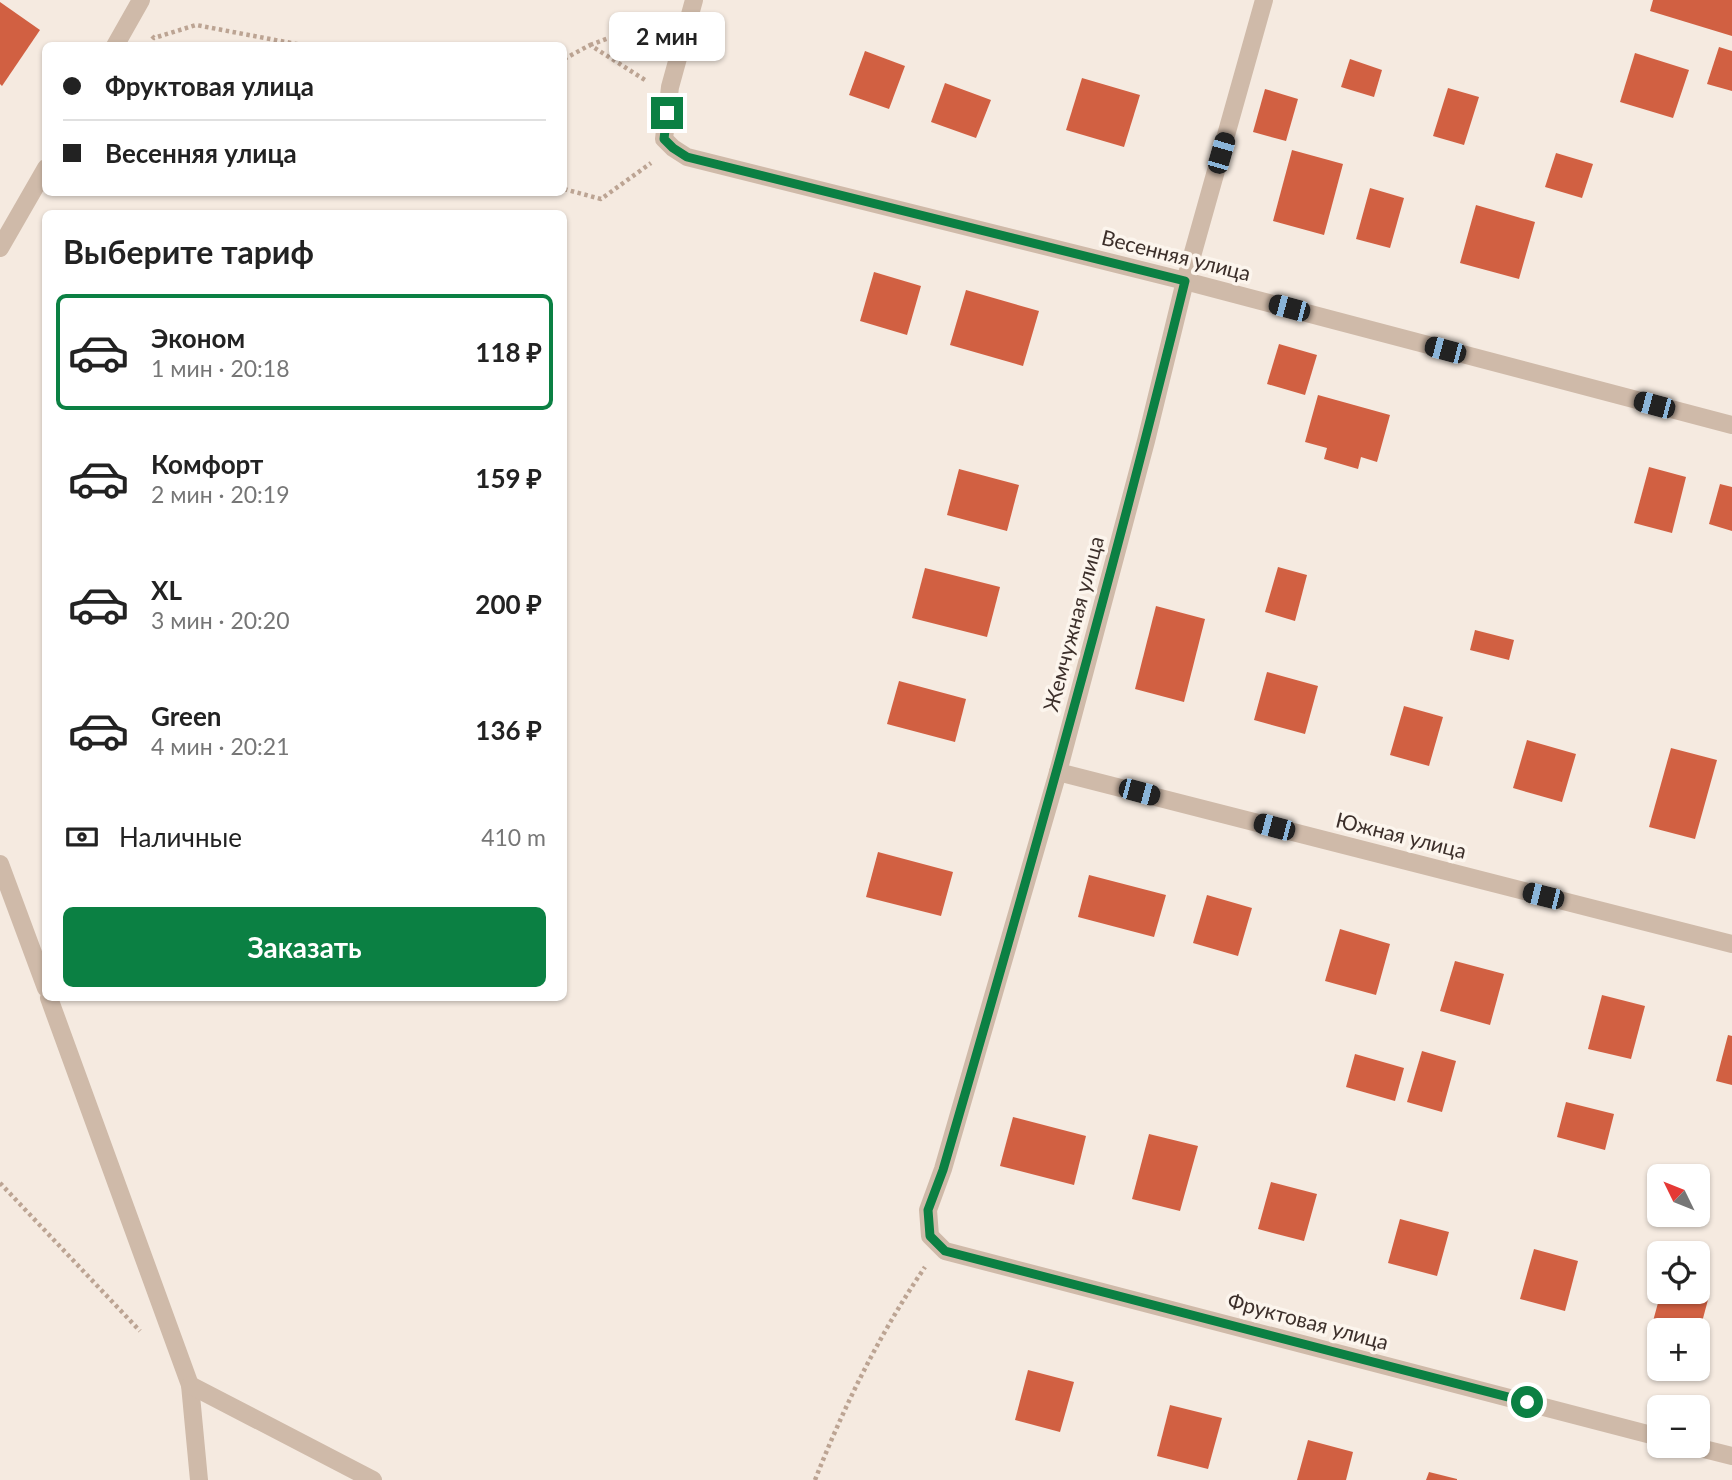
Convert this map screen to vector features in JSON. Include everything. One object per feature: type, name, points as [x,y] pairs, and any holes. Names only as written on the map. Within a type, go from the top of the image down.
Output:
[{"type":"street","name":"Жемчужная улица","points":[[945,1251],[930,1236],[928,1210],[943,1170],[1058,772],[1146,441],[1185,281],[1264,0]]},
{"type":"street","points":[[117,42],[133,3]]},
{"type":"street","points":[[673,148],[664,139],[670,87],[693,4]]},
{"type":"street","name":"Весенняя улица","points":[[673,148],[687,157],[1185,281],[1732,425]]},
{"type":"street","points":[[0,248],[42,175]]},
{"type":"street","name":"Южная улица","points":[[1058,772],[1732,944]]},
{"type":"street","points":[[0,864],[42,977]]},
{"type":"street","points":[[50,1001],[190,1385],[199,1480]]},
{"type":"street","name":"Фруктовая улица","points":[[945,1251],[1647,1434]]},
{"type":"street","points":[[190,1385],[373,1480]]},
{"type":"street","points":[[1710,1450],[1732,1456]]},
{"type":"path","points":[[133,3],[154,38],[196,25],[286,42]]},
{"type":"path","points":[[567,58],[590,45],[693,4]]},
{"type":"path","points":[[590,45],[640,79],[670,87]]},
{"type":"path","points":[[567,190],[601,199],[673,148]]},
{"type":"path","points":[[0,1183],[143,1334]]},
{"type":"path","points":[[815,1480],[837,1422],[902,1301],[928,1261],[945,1251]]},
{"type":"building","points":[[1653,0],[1732,0],[1732,36],[1650,11]]},
{"type":"building","points":[[0,2],[40,30],[2,86],[0,84]]},
{"type":"building","points":[[1719,47],[1732,51],[1732,91],[1707,84]]},
{"type":"building","points":[[865,51],[905,66],[889,109],[849,95]]},
{"type":"building","points":[[1635,53],[1689,70],[1673,118],[1620,102]]},
{"type":"building","points":[[1350,59],[1382,70],[1374,97],[1341,87]]},
{"type":"building","points":[[1082,78],[1140,95],[1124,147],[1066,130]]},
{"type":"building","points":[[945,83],[991,100],[976,138],[931,122]]},
{"type":"building","points":[[1448,88],[1479,97],[1464,145],[1433,136]]},
{"type":"building","points":[[1265,89],[1298,99],[1286,141],[1253,132]]},
{"type":"building","points":[[1292,150],[1343,164],[1324,235],[1273,221]]},
{"type":"building","points":[[1556,153],[1593,164],[1582,198],[1545,187]]},
{"type":"building","points":[[1370,188],[1404,198],[1390,248],[1356,239]]},
{"type":"building","points":[[1476,205],[1535,222],[1519,279],[1460,263]]},
{"type":"building","points":[[874,272],[921,286],[907,335],[860,321]]},
{"type":"building","points":[[966,290],[1039,311],[1023,366],[950,345]]},
{"type":"building","points":[[1279,344],[1317,355],[1305,395],[1267,384]]},
{"type":"building","points":[[1318,395],[1390,415],[1377,462],[1361,457],[1358,469],[1324,459],[1327,448],[1305,442]]},
{"type":"building","points":[[1649,467],[1686,477],[1672,533],[1634,523]]},
{"type":"building","points":[[959,469],[1019,485],[1007,531],[947,515]]},
{"type":"building","points":[[1720,484],[1732,487],[1732,531],[1709,524]]},
{"type":"building","points":[[1278,567],[1307,575],[1295,621],[1265,612]]},
{"type":"building","points":[[925,568],[1000,587],[987,637],[912,618]]},
{"type":"building","points":[[1156,606],[1205,619],[1184,702],[1135,689]]},
{"type":"building","points":[[1475,630],[1514,640],[1509,660],[1470,650]]},
{"type":"building","points":[[1267,672],[1318,686],[1305,734],[1254,720]]},
{"type":"building","points":[[899,681],[966,699],[955,742],[887,724]]},
{"type":"building","points":[[1404,706],[1443,717],[1429,766],[1390,755]]},
{"type":"building","points":[[1527,740],[1576,754],[1562,802],[1513,788]]},
{"type":"building","points":[[1671,748],[1717,760],[1695,839],[1649,827]]},
{"type":"building","points":[[878,852],[953,872],[941,916],[866,897]]},
{"type":"building","points":[[1089,875],[1166,895],[1154,937],[1078,917]]},
{"type":"building","points":[[1207,895],[1252,908],[1238,956],[1193,943]]},
{"type":"building","points":[[1340,929],[1390,944],[1376,995],[1325,981]]},
{"type":"building","points":[[1455,961],[1504,974],[1490,1025],[1440,1011]]},
{"type":"building","points":[[1602,995],[1645,1006],[1631,1059],[1588,1049]]},
{"type":"building","points":[[1728,1035],[1732,1036],[1732,1085],[1716,1081]]},
{"type":"building","points":[[1422,1051],[1456,1061],[1442,1112],[1407,1102]]},
{"type":"building","points":[[1355,1054],[1404,1068],[1395,1101],[1346,1087]]},
{"type":"building","points":[[1566,1102],[1614,1114],[1605,1150],[1557,1137]]},
{"type":"building","points":[[1013,1117],[1086,1136],[1074,1185],[1000,1166]]},
{"type":"building","points":[[1149,1134],[1198,1146],[1180,1211],[1132,1199]]},
{"type":"building","points":[[1271,1182],[1317,1194],[1304,1241],[1258,1229]]},
{"type":"building","points":[[1400,1219],[1449,1232],[1437,1276],[1388,1263]]},
{"type":"building","points":[[1534,1249],[1578,1261],[1565,1311],[1520,1299]]},
{"type":"building","points":[[1658,1304],[1707,1304],[1703,1318],[1654,1318]]},
{"type":"building","points":[[1028,1370],[1074,1382],[1060,1432],[1015,1420]]},
{"type":"building","points":[[1170,1405],[1222,1418],[1208,1469],[1157,1456]]},
{"type":"building","points":[[1308,1440],[1353,1452],[1346,1480],[1297,1480]]},
{"type":"building","points":[[1429,1472],[1457,1479],[1457,1480],[1426,1480]]},
{"type":"route","points":[[667,113],[664,139],[687,157],[1185,281],[1146,441],[1058,772],[943,1170],[928,1210],[930,1236],[945,1251],[1527,1402]]}]
